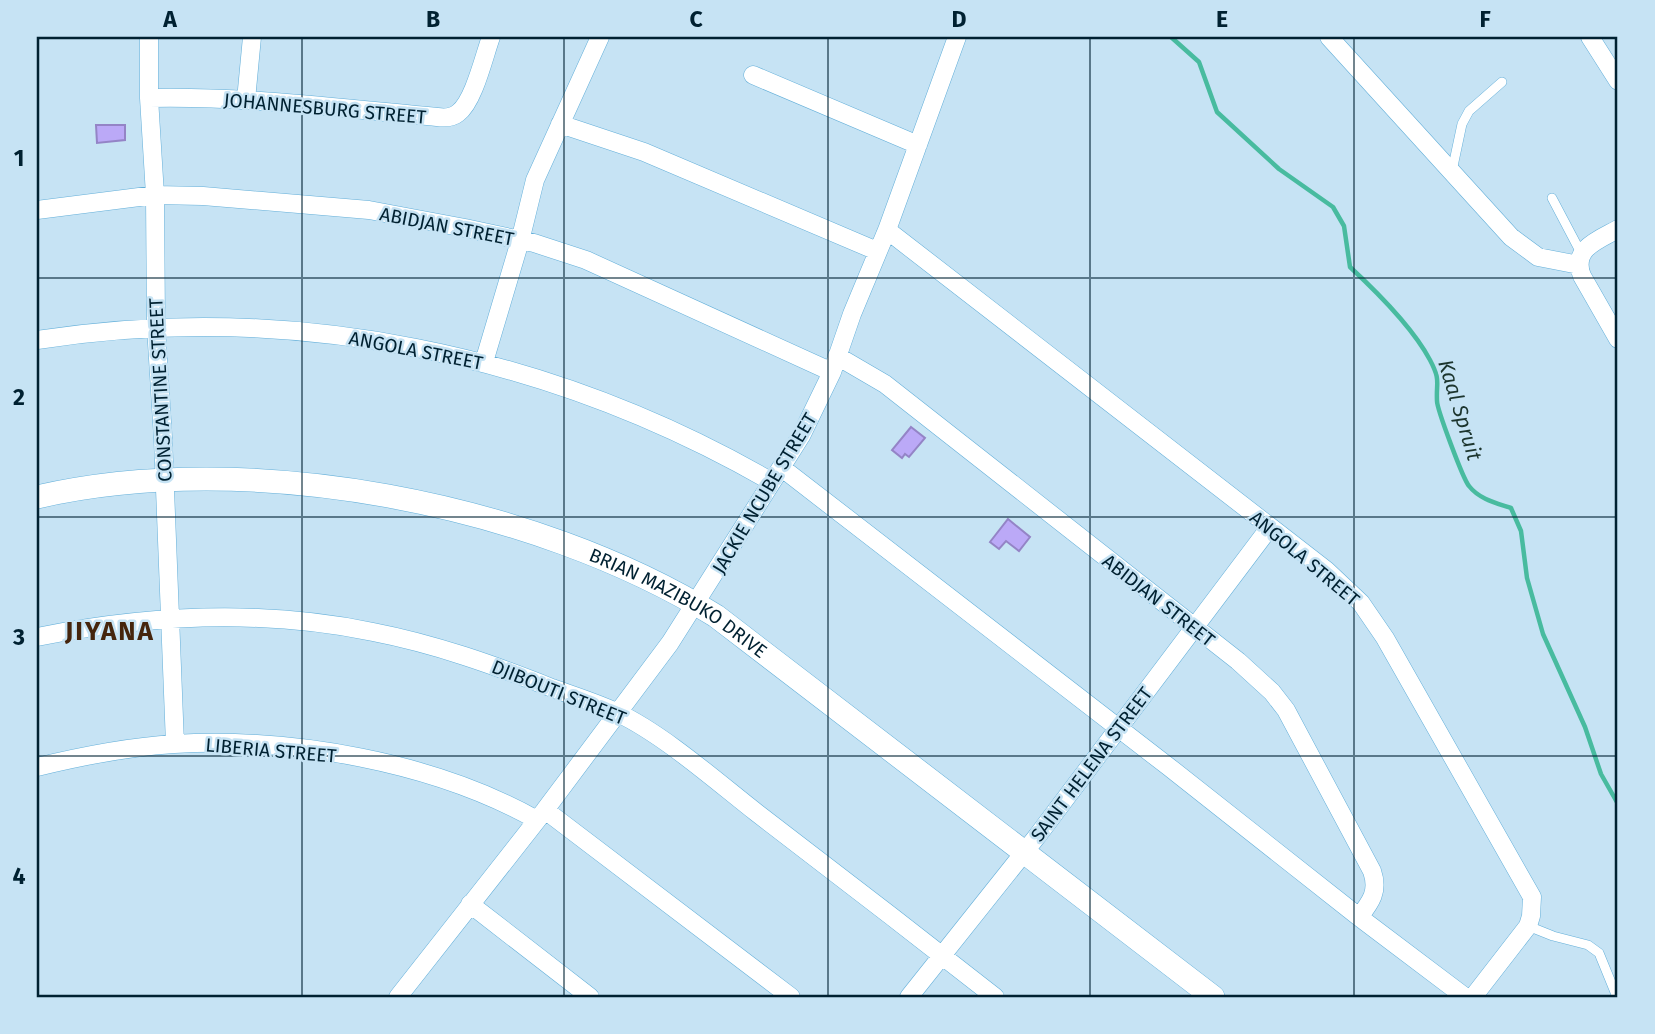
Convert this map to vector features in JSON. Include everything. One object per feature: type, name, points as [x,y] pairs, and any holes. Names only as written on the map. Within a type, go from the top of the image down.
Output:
[{"type":"street","name":"CONSTANTINE STREET","points":[[149,37],[149,98],[155,195],[156,327],[175,744]]},
{"type":"street","points":[[246,100],[252,37]]},
{"type":"street","name":"JOHANNESBURG STREET","points":[[149,98],[246,100],[452,117],[459,113],[469,99],[491,37]]},
{"type":"street","points":[[484,362],[535,180],[600,37]]},
{"type":"street","name":"JACKIE NCUBE STREET","points":[[398,997],[618,713],[696,603],[777,475],[813,413],[834,364],[887,230],[957,37]]},
{"type":"street","points":[[1329,37],[1524,249],[1538,257],[1580,259]]},
{"type":"street","points":[[1590,37],[1618,81]]},
{"type":"street","points":[[753,75],[918,145]]},
{"type":"street","points":[[560,124],[644,152],[877,251]]},
{"type":"street","name":"ABIDJAN STREET","points":[[37,211],[155,195],[203,196],[369,210],[465,228],[560,250],[885,384],[1265,685],[1286,710],[1298,730],[1375,879],[1374,896],[1359,917]]},
{"type":"street","points":[[1618,229],[1590,245],[1580,259],[1582,276],[1618,339]]},
{"type":"street","name":"ANGOLA STREET","points":[[887,230],[1346,588],[1372,618],[1528,889],[1532,906],[1528,926]]},
{"type":"street","name":"ANGOLA STREET","points":[[37,340],[156,327],[330,333],[403,345],[484,362],[615,405],[777,475],[1118,729],[1465,997]]},
{"type":"street","name":"BRIAN MAZIBUKO DRIVE","points":[[37,497],[99,486],[165,481],[283,482],[370,493],[499,522],[622,566],[696,603],[748,639],[1213,997]]},
{"type":"street","name":"SAINT HELENA STREET","points":[[909,997],[1025,851],[1270,527]]},
{"type":"street","name":"DJIBOUTI STREET","points":[[37,637],[92,627],[171,618],[242,618],[285,620],[373,632],[469,657],[618,713],[679,753],[995,997]]},
{"type":"street","name":"LIBERIA STREET","points":[[37,767],[119,750],[175,744],[241,744],[353,757],[465,787],[541,815],[791,997]]},
{"type":"street","points":[[470,904],[590,997]]},
{"type":"street","points":[[1473,997],[1528,926]]},
{"type":"lane","points":[[1452,173],[1462,124],[1469,111],[1502,82]]},
{"type":"lane","points":[[1552,198],[1580,259]]},
{"type":"lane","points":[[1528,926],[1588,945],[1599,953],[1617,997]]},
{"type":"building","points":[[96,125],[125,125],[125,140],[97,143]]},
{"type":"building","points":[[911,427],[925,438],[909,457],[905,454],[902,458],[892,450]]},
{"type":"building","points":[[1008,519],[1030,537],[1019,551],[1006,541],[999,549],[990,542]]},
{"type":"waterway","name":"Kaal Spruit","points":[[1171,37],[1199,62],[1217,112],[1279,169],[1333,207],[1344,226],[1350,267],[1404,323],[1430,360],[1437,377],[1438,407],[1466,481],[1483,497],[1511,508],[1521,531],[1527,578],[1543,634],[1585,727],[1601,774],[1618,804]]},
{"type":"district","name":"JIYANA","points":[[110,631]]}]
